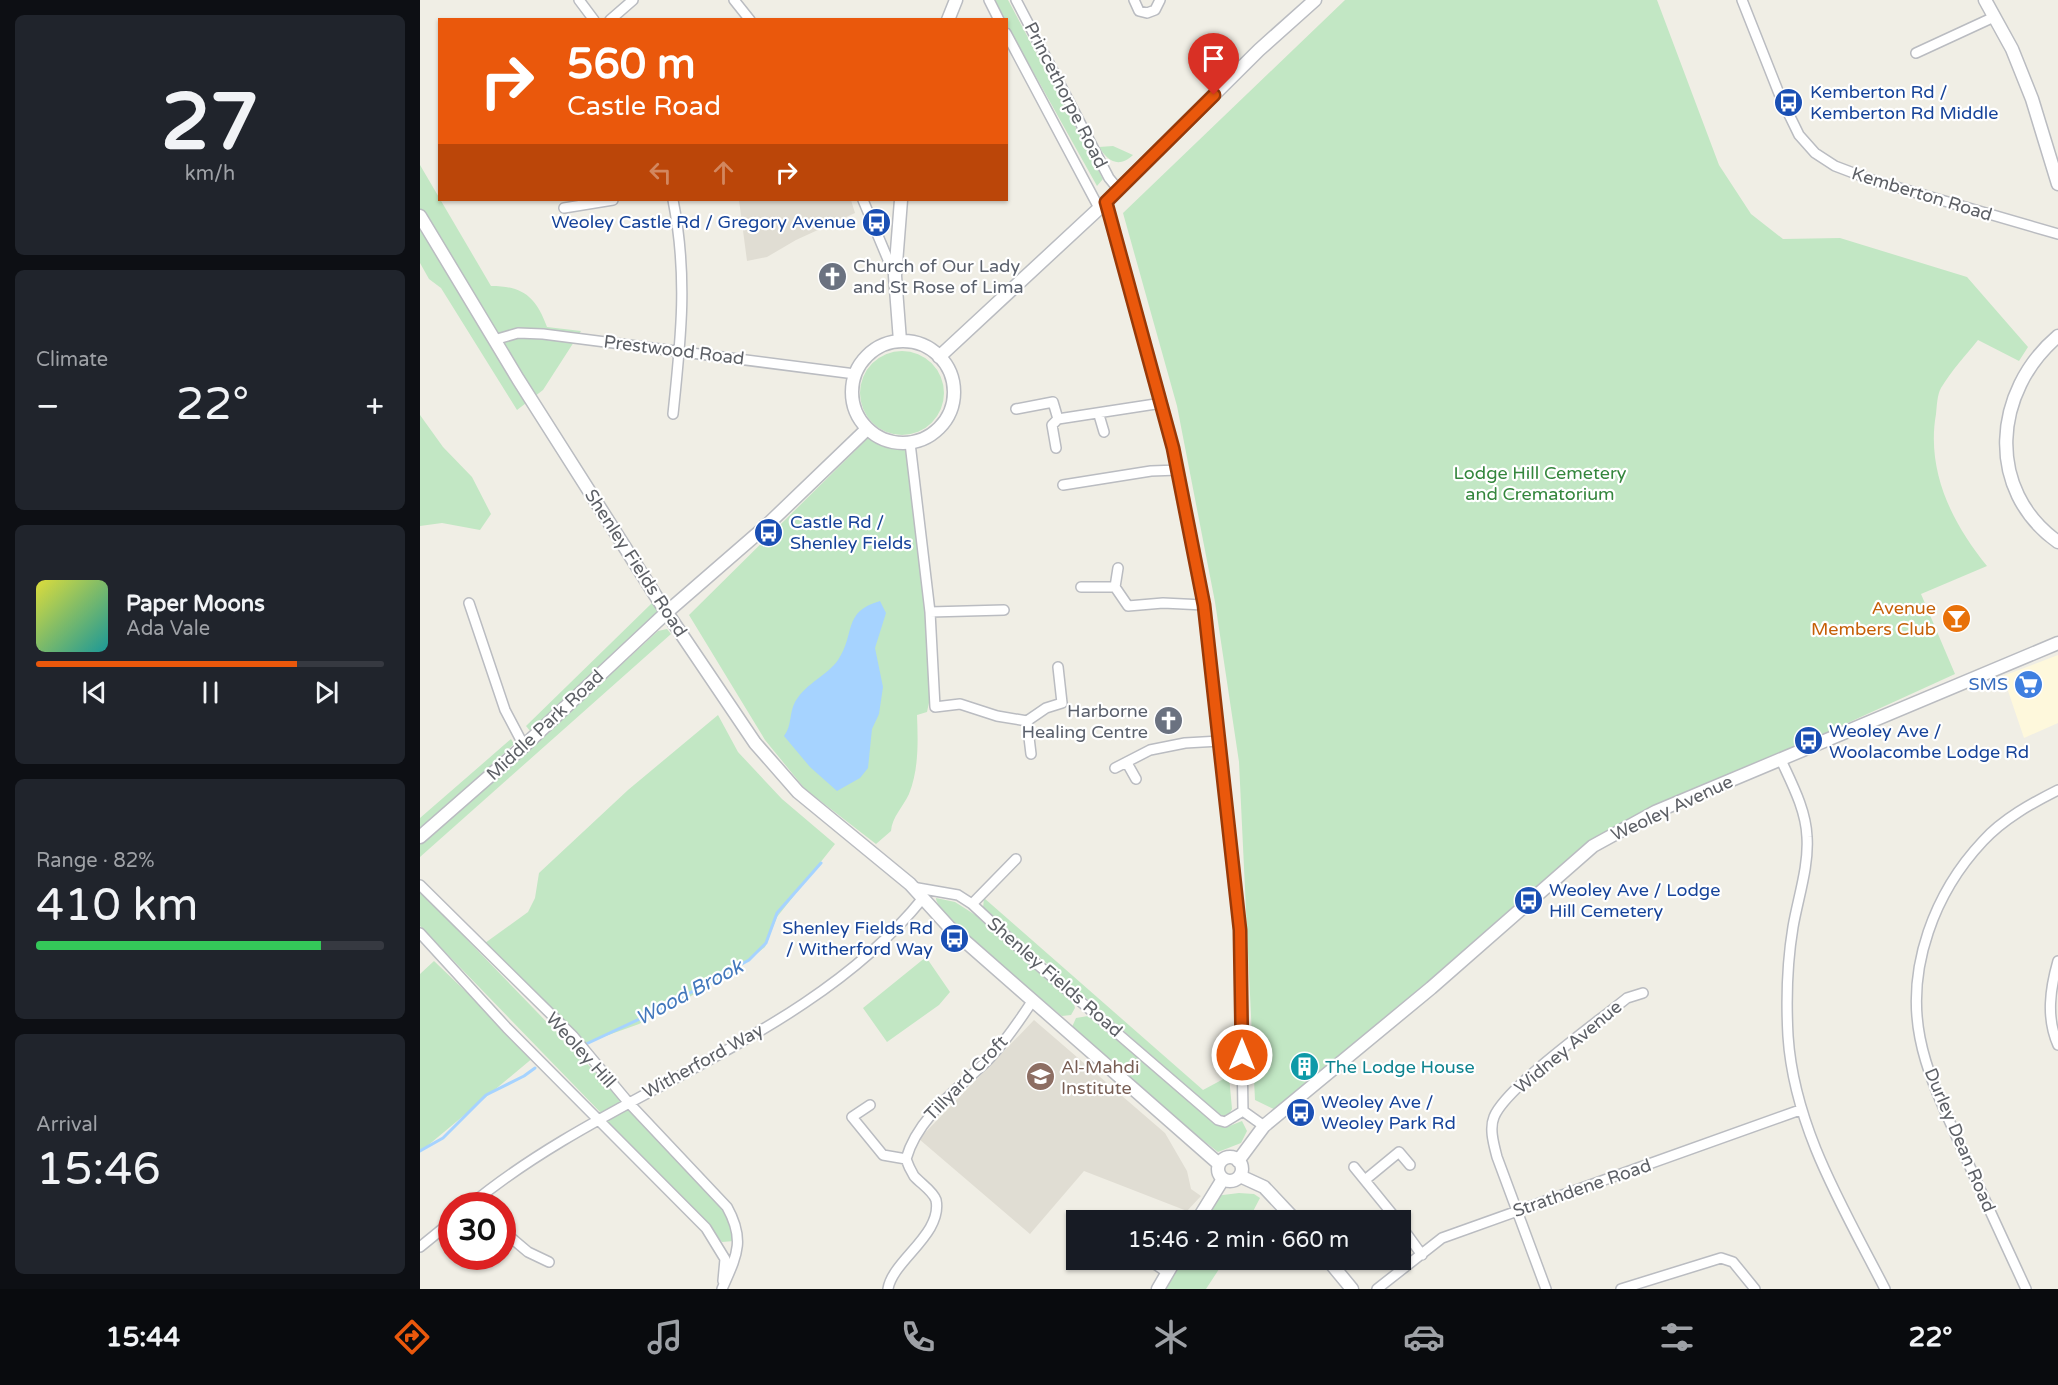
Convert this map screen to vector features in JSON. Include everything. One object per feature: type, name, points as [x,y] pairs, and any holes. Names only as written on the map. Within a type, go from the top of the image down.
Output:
[{"type":"street","points":[[579,0],[592,18]]},
{"type":"street","points":[[612,18],[633,0]]},
{"type":"street","points":[[735,0],[748,18]]},
{"type":"street","points":[[949,18],[956,0]]},
{"type":"street","name":"Princethorpe Road","points":[[989,0],[998,18]]},
{"type":"street","name":"Princethorpe Road","points":[[1016,0],[1109,178],[1118,189]]},
{"type":"street","points":[[1134,0],[1139,11],[1147,13],[1155,10],[1160,0]]},
{"type":"street","points":[[939,357],[1103,205],[1259,50],[1315,0]]},
{"type":"street","name":"Kemberton Road","points":[[1742,0],[1780,96],[1799,135],[1815,153],[1835,166],[1872,180],[2058,234]]},
{"type":"street","points":[[1984,0],[2012,49],[2032,99],[2058,184]]},
{"type":"street","points":[[1916,53],[1994,17]]},
{"type":"street","name":"Princethorpe Road","points":[[1008,37],[1103,205],[1162,403],[1178,470],[1204,605],[1240,930],[1243,1111]]},
{"type":"street","points":[[564,208],[607,201]]},
{"type":"street","points":[[673,201],[680,237],[684,300],[673,414]]},
{"type":"street","points":[[863,201],[895,276]]},
{"type":"street","points":[[900,341],[895,276],[901,201]]},
{"type":"street","name":"Shenley Fields Road","points":[[421,219],[494,340],[667,612],[755,743],[798,792],[912,887],[950,928],[1220,1164]]},
{"type":"street","name":"Prestwood Road","points":[[494,340],[518,333],[543,334],[855,374]]},
{"type":"street","points":[[2058,336],[2033,361],[2018,391],[2007,424],[2006,442],[2010,474],[2026,512],[2044,532],[2058,542]]},
{"type":"street","points":[[900,341],[920,344],[939,357],[953,384],[949,414],[929,436],[910,443],[885,441],[867,429],[854,407],[852,385],[855,374],[868,355],[877,348],[900,341]]},
{"type":"street","points":[[1016,410],[1053,402],[1058,419]]},
{"type":"street","points":[[1056,448],[1052,424],[1058,419],[1100,415],[1162,403]]},
{"type":"street","points":[[1100,415],[1104,432]]},
{"type":"street","name":"Middle Park Road","points":[[420,837],[524,746],[667,612],[765,527],[867,429]]},
{"type":"street","points":[[910,443],[930,612],[935,707],[960,704],[997,716],[1027,721],[1046,708],[1062,703],[1058,667]]},
{"type":"street","points":[[1063,485],[1151,471],[1178,470]]},
{"type":"street","points":[[1118,568],[1115,587],[1128,606],[1163,603],[1204,605]]},
{"type":"street","points":[[1082,587],[1115,587]]},
{"type":"street","points":[[469,603],[506,711],[524,746]]},
{"type":"street","points":[[930,612],[1004,610]]},
{"type":"street","name":"Weoley Avenue","points":[[1238,1161],[1264,1126],[1431,988],[1593,846],[1655,812],[2058,642]]},
{"type":"street","points":[[1027,721],[1031,754]]},
{"type":"street","points":[[1115,768],[1156,748],[1185,743],[1220,741]]},
{"type":"street","points":[[1781,760],[1803,814],[1808,837],[1788,958],[1786,994],[1788,1039],[1800,1110],[1826,1174],[1885,1289]]},
{"type":"street","points":[[1127,763],[1136,779]]},
{"type":"street","name":"Durley Dean Road","points":[[2026,1289],[1931,1079],[1920,1036],[1917,1001],[1921,957],[1927,935],[1946,891],[1960,869],[1992,833],[2015,815],[2058,790]]},
{"type":"street","points":[[972,903],[1016,859]]},
{"type":"street","name":"Weoley Hill","points":[[420,885],[573,1036],[628,1102],[727,1207],[735,1221],[739,1239],[736,1258],[722,1289],[725,1259],[718,1244],[420,933]]},
{"type":"street","name":"Shenley Fields Road","points":[[912,887],[957,895],[972,903],[1029,957],[1218,1120],[1225,1122],[1243,1111]]},
{"type":"street","name":"Witherford Way","points":[[491,1192],[538,1157],[628,1102],[786,1015],[826,988],[862,958],[923,898]]},
{"type":"street","points":[[2058,962],[2052,981],[2050,1011],[2058,1045]]},
{"type":"street","name":"Widney Avenue","points":[[1546,1289],[1492,1138],[1493,1118],[1514,1090],[1627,998],[1643,993]]},
{"type":"street","name":"Tillyard Croft","points":[[906,1159],[911,1142],[921,1125],[990,1058],[1033,1000]]},
{"type":"street","points":[[870,1105],[852,1117],[883,1155],[906,1159],[912,1173],[933,1194],[936,1202],[934,1218],[918,1245],[889,1281],[888,1289]]},
{"type":"street","name":"Strathdene Road","points":[[1377,1289],[1442,1238],[1800,1110]]},
{"type":"street","points":[[1243,1111],[1264,1126]]},
{"type":"street","points":[[1365,1179],[1399,1152],[1410,1165]]},
{"type":"street","points":[[1228,1158],[1238,1161],[1242,1170],[1239,1176],[1230,1181],[1223,1179],[1218,1170],[1220,1164],[1228,1158]]},
{"type":"street","points":[[1354,1167],[1389,1210]]},
{"type":"street","points":[[1239,1176],[1264,1187],[1286,1210]]},
{"type":"street","points":[[1204,1210],[1223,1179]]},
{"type":"street","points":[[420,1247],[438,1232]]},
{"type":"street","points":[[1411,1240],[1422,1255]]},
{"type":"street","points":[[516,1242],[528,1252],[549,1262]]},
{"type":"street","points":[[1621,1289],[1721,1258],[1733,1262],[1755,1289]]},
{"type":"street","points":[[1163,1270],[1167,1273]]},
{"type":"street","points":[[1158,1289],[1169,1270]]},
{"type":"street","points":[[1336,1270],[1352,1289]]},
{"type":"shaded area","points":[[739,201],[851,201],[855,213],[796,240],[767,257],[747,261]]},
{"type":"shaded area","points":[[2058,655],[2058,723],[2024,738],[2003,676]]},
{"type":"shaded area","name":"Al-Mahdi Institute","points":[[1034,1020],[1165,1133],[1187,1171],[1191,1189],[1201,1196],[1188,1210],[1184,1210],[1084,1171],[1030,1234],[919,1139]]},
{"type":"green space","points":[[993,0],[1008,0],[1103,179],[1097,186],[1008,27],[1008,18],[1002,18]]},
{"type":"green space","name":"Lodge Hill Cemetery and Crematorium","points":[[1345,0],[1657,0],[1719,165],[1751,214],[1783,239],[1840,238],[1967,277],[2028,347],[2019,361],[1978,340],[1949,375],[1938,397],[1934,435],[1939,476],[1953,514],[1987,566],[1921,594],[1955,674],[1784,752],[1588,846],[1278,1111],[1255,1100],[1239,762],[1215,602],[1177,406],[1123,213]]},
{"type":"green space","points":[[1113,146],[1133,155],[1123,161],[1114,162],[1099,147]]},
{"type":"green space","points":[[420,165],[438,196],[438,201],[441,201],[491,286],[512,288],[527,295],[538,308],[547,327],[581,331],[543,390],[517,410],[441,288],[429,279],[420,263]]},
{"type":"green space","points":[[902,351],[918,354],[932,363],[941,377],[944,393],[941,409],[932,423],[918,432],[902,435],[886,432],[872,423],[863,409],[860,393],[863,377],[872,363],[886,354]]},
{"type":"green space","points":[[420,415],[443,447],[472,477],[491,514],[480,530],[442,523],[420,526]]},
{"type":"green space","points":[[874,432],[903,446],[906,451],[933,684],[927,712],[917,715],[916,765],[909,794],[891,831],[876,844],[805,789],[765,740],[689,615]]},
{"type":"green space","points":[[652,603],[659,613],[531,732],[526,726]]},
{"type":"green space","points":[[667,629],[671,634],[420,857],[420,844],[534,745],[658,631]]},
{"type":"green space","points":[[718,715],[738,752],[782,799],[835,844],[777,917],[765,947],[730,975],[639,1024],[586,1043],[485,943],[528,912],[535,898],[539,873],[628,790]]},
{"type":"green space","points":[[511,739],[514,744],[420,831],[420,818]]},
{"type":"green space","points":[[420,891],[624,1102],[603,1115],[420,926]]},
{"type":"green space","points":[[936,898],[955,902],[980,918],[1074,1004],[1075,1008],[1071,1015],[1062,1016],[992,958],[953,922]]},
{"type":"green space","points":[[984,898],[1203,1090],[1229,1076],[1232,1109],[1228,1116],[1221,1116],[983,908]]},
{"type":"green space","points":[[926,957],[950,992],[939,1005],[887,1042],[863,1008]]},
{"type":"green space","points":[[434,961],[534,1057],[420,1152],[420,974]]},
{"type":"green space","points":[[1088,1016],[1218,1125],[1227,1127],[1242,1121],[1247,1131],[1241,1143],[1218,1152],[1153,1101],[1072,1027],[1076,1018]]},
{"type":"green space","points":[[629,1106],[725,1206],[732,1222],[734,1241],[722,1242],[605,1122]]},
{"type":"green space","points":[[1239,1193],[1254,1194],[1260,1198],[1254,1210],[1208,1210],[1215,1196]]},
{"type":"green space","points":[[1173,1270],[1218,1270],[1206,1289],[1162,1289]]},
{"type":"water","points":[[880,601],[886,613],[875,648],[883,687],[879,714],[872,729],[868,768],[860,778],[837,791],[810,767],[784,736],[795,702],[805,689],[838,660],[855,617],[860,611]]},
{"type":"waterway","name":"Wood Brook","points":[[584,1045],[661,1009],[749,960],[766,943],[777,913],[821,863]]},
{"type":"waterway","name":"Wood Brook","points":[[420,1151],[443,1138],[486,1095],[535,1068]]},
{"type":"place","name":"Kemberton Rd / Kemberton Rd Middle","points":[[1789,102]]},
{"type":"place","name":"Weoley Castle Rd / Gregory Avenue","points":[[877,222]]},
{"type":"place","name":"Church of Our Lady and St Rose of Lima","points":[[832,276]]},
{"type":"place","name":"Castle Rd / Shenley Fields","points":[[769,532]]},
{"type":"place","name":"Avenue Members Club","points":[[1957,618]]},
{"type":"place","name":"SMS","points":[[2029,684]]},
{"type":"place","name":"Harborne Healing Centre","points":[[1169,721]]},
{"type":"place","name":"Weoley Ave / Woolacombe Lodge Rd","points":[[1808,741]]},
{"type":"place","name":"Weoley Ave / Lodge Hill Cemetery","points":[[1528,900]]},
{"type":"place","name":"Shenley Fields Rd / Witherford Way","points":[[954,938]]},
{"type":"place","name":"The Lodge House","points":[[1304,1067]]},
{"type":"place","name":"Al-Mahdi Institute","points":[[1040,1077]]},
{"type":"place","name":"Weoley Ave / Weoley Park Rd","points":[[1300,1112]]},
{"type":"route","points":[[1214,95],[1106,202],[1173,448],[1204,605],[1240,930],[1242,1055]]}]
